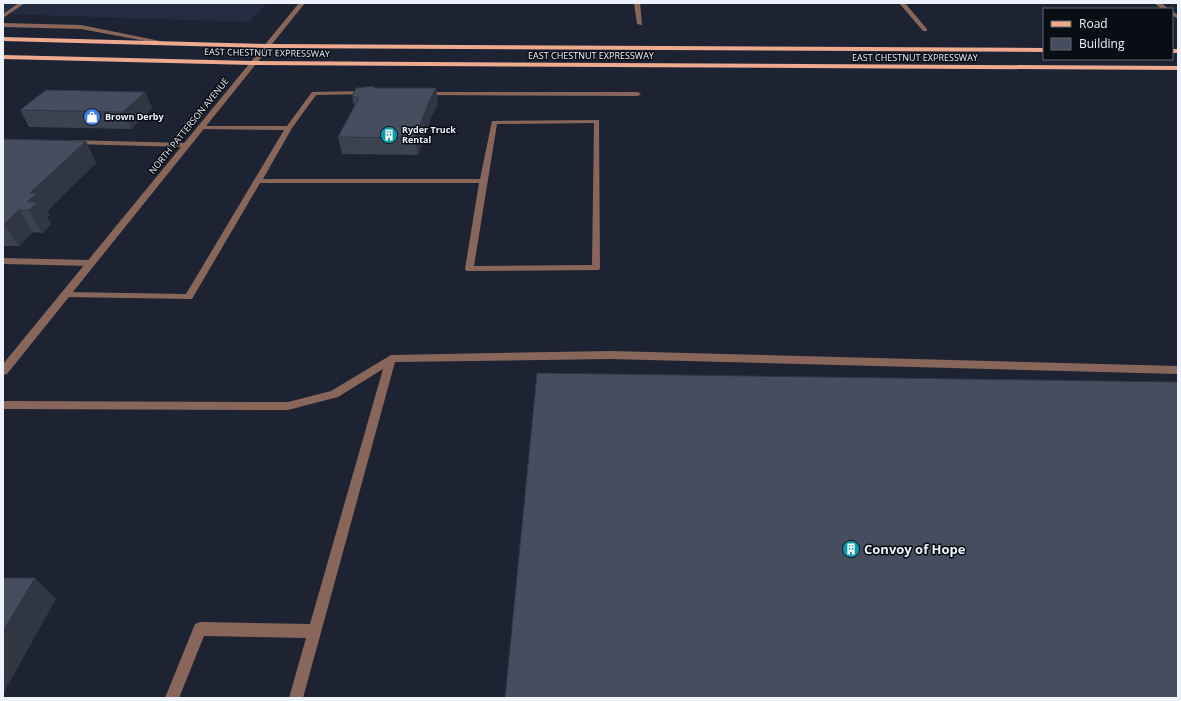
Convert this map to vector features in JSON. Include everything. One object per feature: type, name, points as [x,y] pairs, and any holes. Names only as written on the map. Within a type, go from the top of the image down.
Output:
[{"type":"main road","name":"EAST CHESTNUT EXPRESSWAY","points":[[3,39],[268,46],[1043,50]]},
{"type":"main road","name":"EAST CHESTNUT EXPRESSWAY","points":[[3,57],[253,63],[1178,68]]},
{"type":"street","points":[[3,16],[22,3]]},
{"type":"street","name":"NORTH PATTERSON AVENUE","points":[[3,371],[67,295],[91,263],[302,3]]},
{"type":"street","points":[[637,3],[640,24]]},
{"type":"street","points":[[902,3],[925,30]]},
{"type":"street","points":[[3,25],[81,27],[167,43]]},
{"type":"street","points":[[67,295],[189,297],[289,128],[314,93],[378,93]]},
{"type":"street","points":[[417,94],[638,94]]},
{"type":"street","points":[[597,121],[596,268],[469,269],[483,181],[494,122],[597,121]]},
{"type":"street","points":[[201,127],[289,128]]},
{"type":"street","points":[[67,142],[186,145]]},
{"type":"street","points":[[258,180],[483,181]]},
{"type":"street","points":[[3,261],[91,263]]},
{"type":"street","points":[[3,405],[288,406],[334,394],[391,359],[610,355],[1178,370]]},
{"type":"street","points":[[296,698],[391,359]]},
{"type":"street","points":[[172,698],[200,629],[315,632]]},
{"type":"shaded area","points":[[3,3],[267,3],[249,22],[3,14]]},
{"type":"building","points":[[375,86],[373,88],[436,88],[430,99],[415,138],[338,137],[359,98],[352,96],[356,88]]},
{"type":"building","points":[[46,90],[145,92],[123,112],[20,110]]},
{"type":"building","points":[[3,139],[86,141],[30,193],[37,193],[27,202],[38,202],[29,210],[19,210],[4,224],[3,224]]},
{"type":"building","name":"Convoy of Hope","points":[[537,373],[1178,382],[1178,698],[505,698]]},
{"type":"building","points":[[3,578],[35,578],[3,631]]},
{"type":"place","name":"Brown Derby","points":[[92,117]]},
{"type":"place","name":"Ryder Truck Rental","points":[[389,135]]},
{"type":"place","name":"Convoy of Hope","points":[[851,549]]}]
